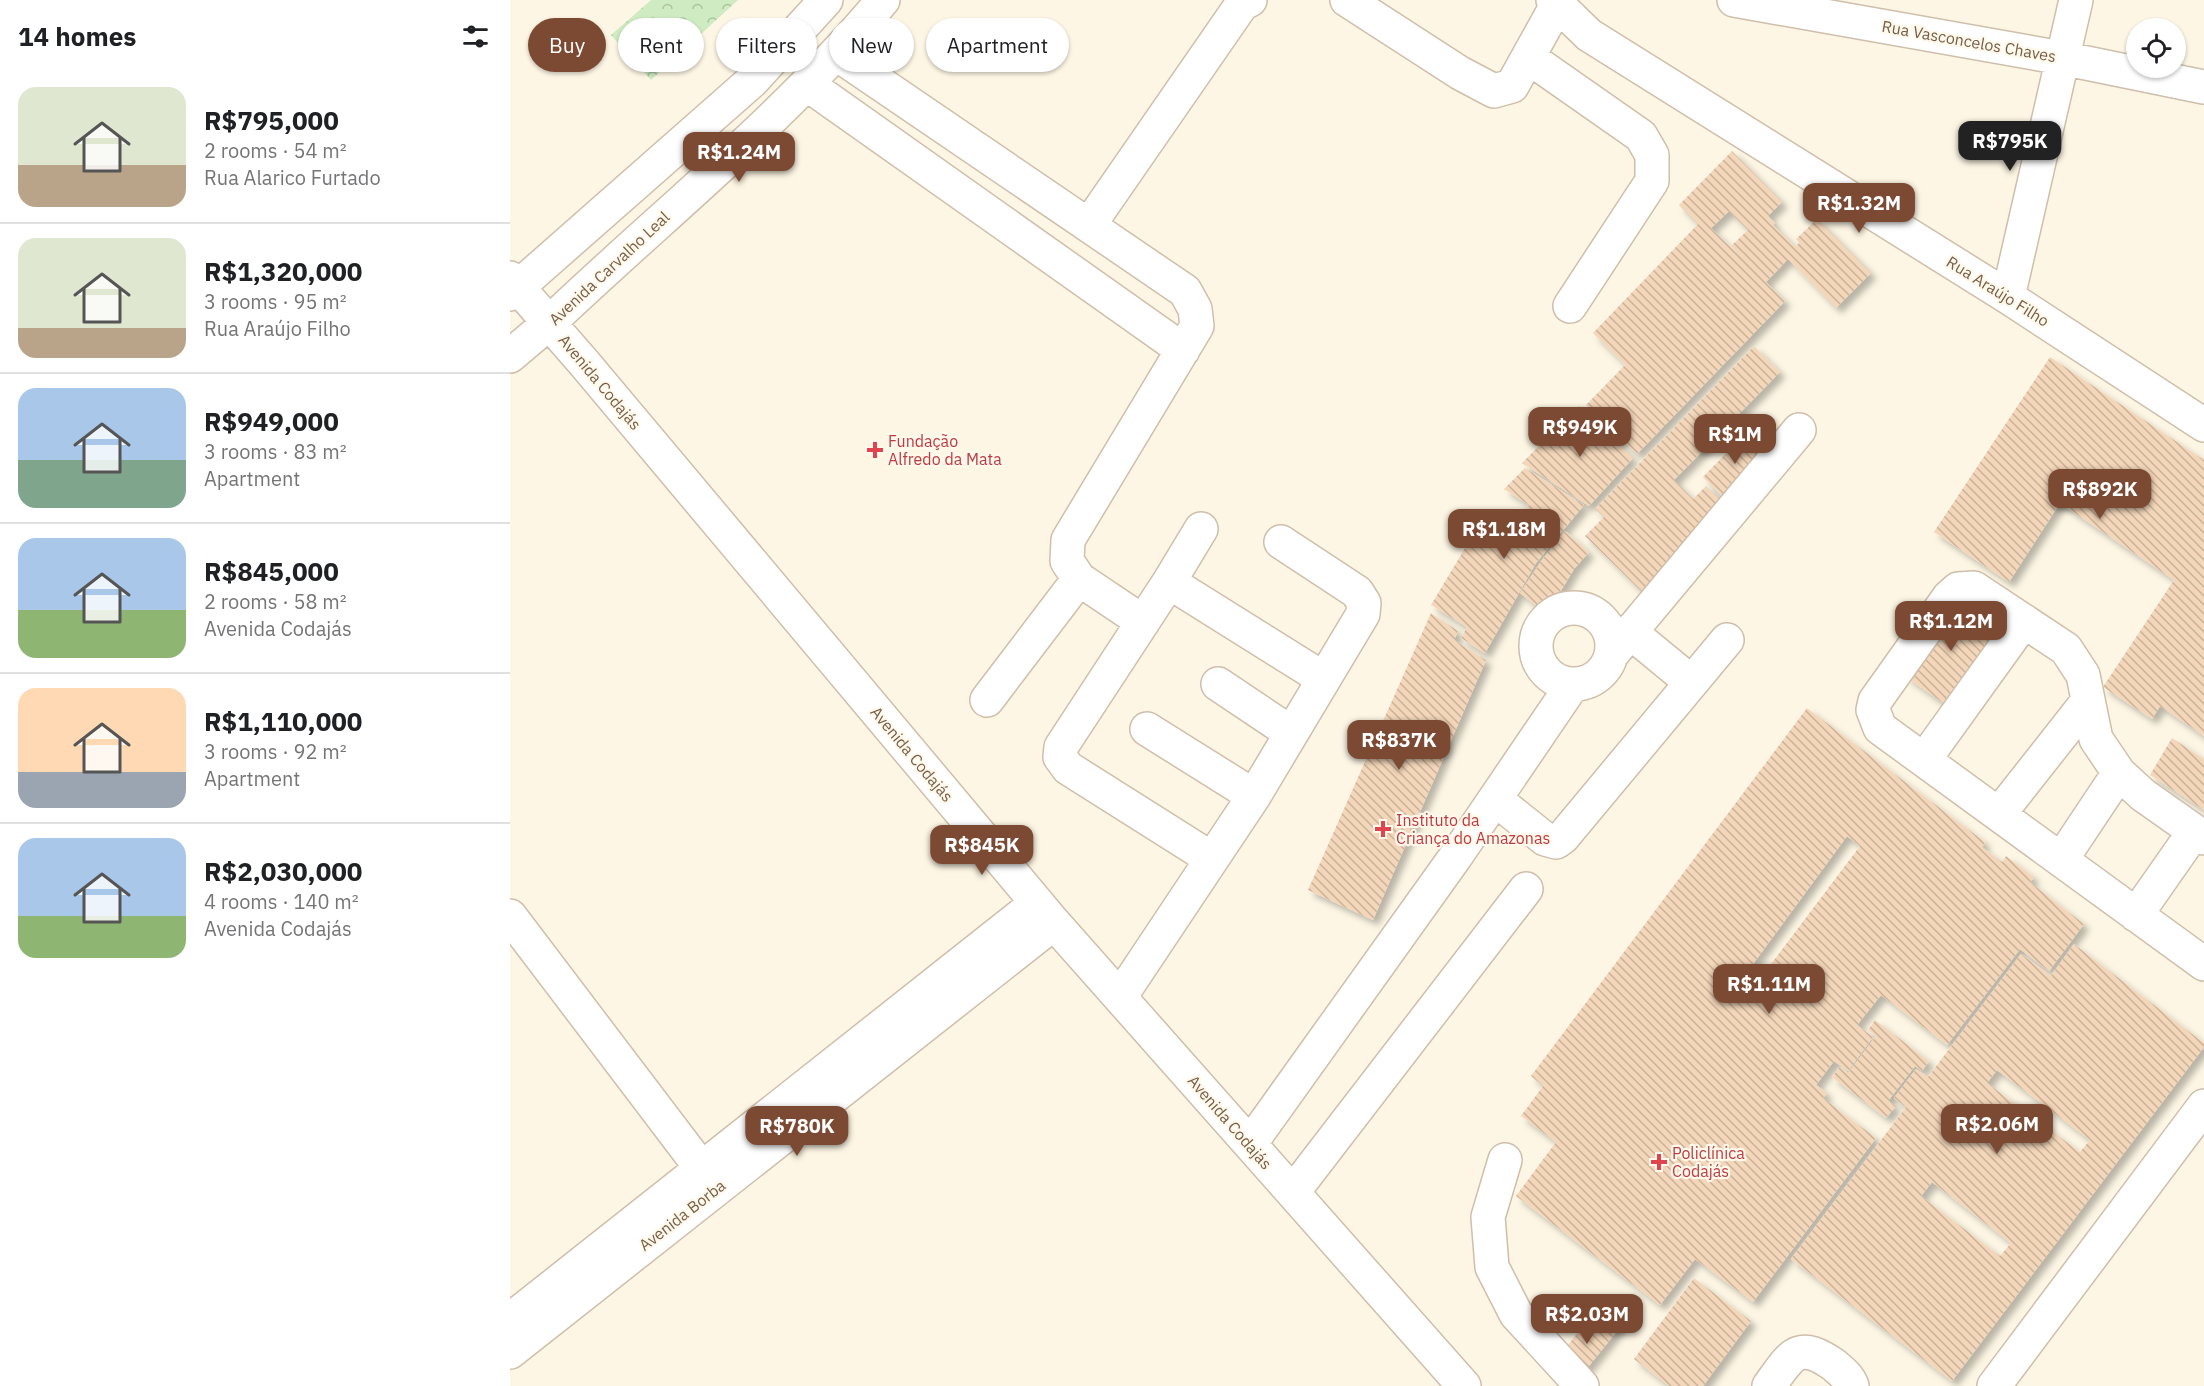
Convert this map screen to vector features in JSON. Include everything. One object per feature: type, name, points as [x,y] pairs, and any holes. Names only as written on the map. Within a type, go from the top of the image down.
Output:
[{"type":"street","points":[[513,286],[753,81],[826,0]]},
{"type":"street","name":"Avenida Carvalho Leal","points":[[868,18],[884,0]]},
{"type":"street","points":[[1089,225],[1242,4],[1250,0]]},
{"type":"street","points":[[1347,0],[1460,73],[1494,91],[1512,86],[1555,2]]},
{"type":"street","name":"Rua Vasconcelos Chaves","points":[[1734,0],[2062,58],[2204,87]]},
{"type":"street","points":[[2008,297],[2076,0]]},
{"type":"street","name":"Rua Araújo Filho","points":[[1555,2],[1590,35],[2008,297],[2204,425]]},
{"type":"street","points":[[1528,57],[1641,136],[1652,155],[1652,181],[1570,306]]},
{"type":"street","name":"Avenida Carvalho Leal","points":[[510,356],[780,112],[829,62]]},
{"type":"street","points":[[864,72],[1185,291],[1195,309],[1197,327],[1068,540],[1067,561],[1078,579],[1143,622]]},
{"type":"street","points":[[807,84],[1183,350]]},
{"type":"street","name":"Avenida Codajás","points":[[513,286],[549,323],[1046,913],[1464,1386]]},
{"type":"street","points":[[1691,682],[1620,642],[1612,641],[1607,628],[1599,618],[1588,611],[1562,610],[1542,627],[1537,639],[1537,652],[1541,664],[1550,675],[1561,682],[1573,684],[1586,682],[1598,676],[1607,666],[1620,642],[1799,430]]},
{"type":"street","points":[[1201,529],[1061,747],[1060,757],[1068,768],[1212,860]]},
{"type":"street","points":[[1120,997],[1254,795],[1363,614],[1364,603],[1357,592],[1281,542]]},
{"type":"street","points":[[987,700],[1078,579]]},
{"type":"street","points":[[1169,582],[1323,679]]},
{"type":"street","points":[[2136,915],[2199,835],[2143,795],[2119,773],[2096,739],[2083,675],[2066,649],[1974,588],[1958,589],[1949,597],[1875,700],[1873,710],[1880,728],[1999,814],[2136,915],[2204,964]]},
{"type":"street","points":[[1924,760],[2024,621]]},
{"type":"street","points":[[1495,799],[1545,839],[1556,842],[1563,837],[1727,640]]},
{"type":"street","points":[[1218,684],[1291,733]]},
{"type":"street","points":[[1250,1144],[1495,799],[1573,684]]},
{"type":"street","points":[[1999,814],[2088,701]]},
{"type":"street","points":[[1147,729],[1254,795]]},
{"type":"street","points":[[2061,860],[2119,773]]},
{"type":"street","points":[[1293,1192],[1526,890]]},
{"type":"street","name":"Avenida Borba","points":[[510,1320],[702,1169],[1046,913]]},
{"type":"street","name":"Avenida Borba","points":[[510,1352],[1046,913]]},
{"type":"street","points":[[510,916],[702,1169]]},
{"type":"street","points":[[1994,1386],[2204,1106]]},
{"type":"street","points":[[1505,1160],[1488,1217],[1492,1267],[1516,1314],[1582,1386]]},
{"type":"street","points":[[1768,1386],[1787,1361],[1797,1353],[1809,1352],[1821,1356],[1843,1372],[1852,1386]]},
{"type":"green space","points":[[651,0],[738,0],[704,31],[704,18],[630,18]]},
{"type":"green space","points":[[618,29],[618,43],[611,35]]},
{"type":"green space","points":[[644,72],[660,72],[651,80]]},
{"type":"building","points":[[1732,151],[1782,202],[1768,216],[1775,223],[1773,225],[1795,247],[1799,243],[1796,239],[1817,219],[1871,273],[1836,308],[1788,259],[1766,282],[1785,301],[1637,454],[1586,405],[1625,365],[1593,333],[1698,224],[1679,205]],"holes":[[[1729,211],[1748,230],[1731,246],[1747,263],[1711,228]]]},
{"type":"building","points":[[1754,346],[1780,372],[1674,480],[1693,499],[1706,486],[1726,506],[1642,592],[1585,536],[1604,517],[1595,509]]},
{"type":"building","points":[[2050,357],[2204,460],[2204,736],[2160,706],[2152,719],[2103,687],[2174,580],[2060,503],[2009,582],[1934,532]]},
{"type":"building","points":[[1579,406],[1633,458],[1589,506],[1522,463]]},
{"type":"building","points":[[1749,430],[1763,444],[1757,451],[1763,457],[1724,498],[1703,477]]},
{"type":"building","points":[[1525,468],[1584,505],[1536,563],[1485,653],[1461,638],[1467,627],[1431,605],[1480,523],[1508,541],[1529,505],[1504,489]]},
{"type":"building","points":[[1565,531],[1589,552],[1574,569],[1547,614],[1520,593]]},
{"type":"building","points":[[1960,601],[1997,629],[1943,703],[1905,676]]},
{"type":"building","points":[[1431,613],[1458,631],[1454,640],[1486,660],[1373,920],[1308,890]]},
{"type":"building","points":[[1807,708],[1985,842],[1982,847],[2002,862],[2006,856],[2034,877],[2030,882],[2084,924],[2049,971],[2020,949],[1947,1045],[1881,995],[1857,1025],[1873,1037],[1848,1071],[1834,1061],[1816,1085],[1827,1093],[1823,1098],[1876,1138],[1753,1302],[1695,1259],[1660,1305],[1516,1196],[1556,1142],[1521,1116],[1543,1086],[1531,1076]],"holes":[[[1847,836],[1860,846],[1765,972],[1753,964]]]},
{"type":"building","points":[[2172,738],[2204,759],[2204,810],[2150,775]]},
{"type":"building","points":[[2074,944],[2204,1043],[2204,1047],[1952,1381],[1791,1259],[1906,1107],[1894,1098],[1916,1069],[1928,1077],[2021,954],[2051,976]],"holes":[[[1997,1070],[2090,1140],[2080,1152],[1987,1083]],[[1932,1182],[2011,1243],[2000,1256],[1921,1196]]]},
{"type":"building","points":[[1875,1020],[1929,1061],[1922,1071],[1915,1066],[1888,1101],[1896,1106],[1886,1118],[1832,1077],[1840,1067],[1848,1073],[1876,1036],[1868,1030]]},
{"type":"building","points":[[1694,1278],[1751,1321],[1703,1386],[1669,1386],[1634,1359]]},
{"type":"building","points":[[1598,1307],[1621,1326],[1576,1382],[1553,1364]]},
{"type":"place","name":"Fundação Alfredo da Mata","points":[[875,450]]},
{"type":"place","name":"Instituto da Criança do Amazonas","points":[[1383,829]]},
{"type":"place","name":"Policlínica Codajás","points":[[1659,1162]]}]
